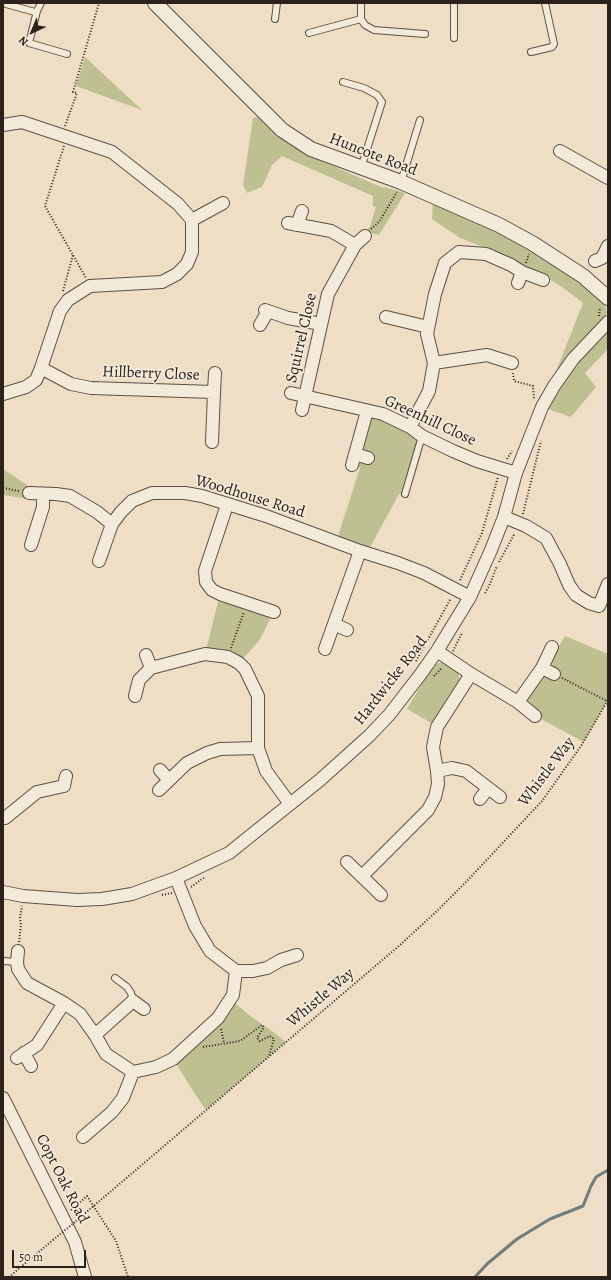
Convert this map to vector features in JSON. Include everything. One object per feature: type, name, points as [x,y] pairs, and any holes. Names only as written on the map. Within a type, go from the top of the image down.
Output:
[{"type":"street","name":"Huncote Road","points":[[156,3],[282,130],[311,149],[401,182],[499,224],[532,243],[583,276],[608,298]]},
{"type":"street","points":[[3,125],[22,122],[112,152],[178,204],[192,220],[192,252],[187,264],[177,274],[162,282],[90,286],[68,300],[60,311],[36,380],[26,387],[3,394]]},
{"type":"street","points":[[560,151],[608,178]]},
{"type":"street","points":[[192,220],[224,203]]},
{"type":"street","points":[[302,211],[292,224],[331,232],[355,245]]},
{"type":"street","name":"Squirrel Close","points":[[302,410],[328,294],[355,245],[365,236]]},
{"type":"street","points":[[595,261],[602,258],[608,246]]},
{"type":"street","points":[[410,427],[429,390],[434,363],[427,334],[435,294],[444,263],[459,252],[486,254],[511,265],[520,277],[542,280]]},
{"type":"street","points":[[260,325],[266,310],[288,318],[321,324]]},
{"type":"street","points":[[386,317],[428,327]]},
{"type":"street","name":"Hardwicke Road","points":[[3,892],[23,896],[77,900],[102,899],[132,894],[176,878],[229,854],[331,770],[369,736],[389,715],[420,675],[475,597],[504,517],[516,473],[538,418],[554,386],[572,359],[608,322]]},
{"type":"street","points":[[434,363],[487,355],[512,363]]},
{"type":"street","name":"Hillberry Close","points":[[41,368],[71,384],[91,388],[214,392],[212,442]]},
{"type":"street","points":[[214,392],[215,373]]},
{"type":"street","name":"Greenhill Close","points":[[292,393],[383,414],[410,427],[422,436],[477,461],[516,473]]},
{"type":"street","points":[[367,411],[353,459],[368,458]]},
{"type":"street","points":[[29,493],[70,496],[97,512],[112,524]]},
{"type":"street","name":"Woodhouse Road","points":[[99,561],[112,524],[132,501],[152,493],[185,493],[202,496],[266,516],[424,573],[475,597]]},
{"type":"street","points":[[31,545],[43,507],[43,494]]},
{"type":"street","points":[[228,505],[205,571],[206,582],[212,590],[220,594],[248,602],[274,612]]},
{"type":"street","points":[[504,517],[520,523],[546,538],[569,585],[576,595],[589,603],[604,608],[608,584]]},
{"type":"street","points":[[325,650],[360,551]]},
{"type":"street","points":[[334,624],[347,630]]},
{"type":"street","points":[[518,702],[542,668],[552,647]]},
{"type":"street","points":[[437,651],[471,674],[518,702],[535,716]]},
{"type":"street","points":[[135,696],[139,680],[151,668],[206,654],[228,656],[245,669],[258,696],[258,748],[266,771],[290,804]]},
{"type":"street","points":[[146,655],[151,668]]},
{"type":"street","points":[[542,668],[554,674]]},
{"type":"street","points":[[362,876],[428,810],[435,797],[438,784],[433,747],[437,727],[471,674]]},
{"type":"street","points":[[159,790],[187,763],[207,753],[220,749],[258,748]]},
{"type":"street","points":[[437,771],[452,768],[466,771],[500,797]]},
{"type":"street","points":[[160,770],[169,780]]},
{"type":"street","points":[[3,818],[5,818],[37,792],[64,786]]},
{"type":"street","points":[[480,799],[488,788]]},
{"type":"street","points":[[347,862],[381,894]]},
{"type":"street","points":[[176,878],[195,926],[210,951],[236,971],[253,971],[267,968],[279,955],[297,955]]},
{"type":"street","points":[[17,956],[18,969],[27,983],[64,1003],[80,1014],[96,1035],[106,1054],[133,1072],[156,1067],[173,1059],[218,1018],[234,995],[236,971]]},
{"type":"street","points":[[96,1035],[133,1001],[144,1009]]},
{"type":"street","points":[[31,1066],[21,1055],[36,1045],[64,1003]]},
{"type":"street","points":[[83,1137],[112,1112],[120,1102],[133,1072]]},
{"type":"street","name":"Copt Oak Road","points":[[3,1098],[75,1242],[85,1277]]},
{"type":"lane","points":[[40,3],[29,43],[67,54]]},
{"type":"lane","points":[[275,19],[277,3]]},
{"type":"lane","points":[[361,3],[361,19],[365,24],[374,30],[425,34]]},
{"type":"lane","points":[[454,3],[454,38]]},
{"type":"lane","points":[[531,52],[552,46],[554,44],[545,3]]},
{"type":"lane","points":[[6,4],[35,12],[38,11]]},
{"type":"lane","points":[[309,33],[361,19]]},
{"type":"lane","points":[[343,82],[364,88],[377,95],[382,102],[361,168]]},
{"type":"lane","points":[[401,182],[420,120]]},
{"type":"lane","points":[[405,494],[422,436]]},
{"type":"lane","points":[[3,961],[17,956]]},
{"type":"lane","points":[[115,978],[127,987],[131,993],[133,1001]]},
{"type":"path","points":[[90,286],[45,206],[77,93],[73,92],[99,3]]},
{"type":"path","points":[[365,236],[379,222],[400,188],[401,182]]},
{"type":"path","points":[[520,277],[532,243]]},
{"type":"path","points":[[512,363],[514,381],[533,386],[534,399]]},
{"type":"path","points":[[475,597],[489,586],[498,563],[520,523],[541,441]]},
{"type":"path","points":[[4,487],[29,493]]},
{"type":"path","points":[[228,656],[248,602]]},
{"type":"path","points":[[433,677],[450,660],[464,628]]},
{"type":"path","points":[[554,674],[608,701]]},
{"type":"path","name":"Whistle Way","points":[[9,1277],[400,946],[466,882],[542,801],[581,746],[608,701]]},
{"type":"path","points":[[158,896],[182,892],[206,877]]},
{"type":"path","points":[[17,956],[21,932],[20,918],[23,896]]},
{"type":"path","points":[[202,1047],[240,1040],[262,1025],[264,1027],[257,1038],[260,1041],[270,1036],[274,1039],[268,1057]]},
{"type":"path","points":[[63,1217],[87,1196],[116,1241],[128,1277]]},
{"type":"green space","points":[[85,57],[142,110],[76,86]]},
{"type":"green space","points":[[260,116],[279,136],[310,156],[383,188],[405,193],[379,235],[365,232],[370,226],[376,207],[373,206],[373,196],[282,156],[272,165],[262,187],[247,193],[243,185],[253,118]]},
{"type":"green space","points":[[433,200],[511,234],[603,298],[607,313],[590,337],[608,322],[608,349],[585,373],[596,387],[571,417],[542,407],[583,303],[562,287],[544,276],[524,269],[496,252],[460,238],[432,219]]},
{"type":"green space","points":[[367,411],[422,436],[405,494],[399,494],[367,553],[336,542],[360,468],[352,465]]},
{"type":"green space","points":[[3,469],[30,487],[27,499],[3,495]]},
{"type":"green space","points":[[220,594],[274,612],[259,641],[239,663],[205,654]]},
{"type":"green space","points":[[565,636],[608,654],[608,700],[584,742],[535,716],[518,702],[542,668],[556,670],[550,661]]},
{"type":"green space","points":[[443,662],[458,672],[460,681],[433,724],[407,709],[433,665]]},
{"type":"green space","points":[[231,1000],[286,1042],[206,1110],[173,1059]]},
{"type":"waterway","points":[[475,1277],[487,1264],[517,1239],[550,1219],[583,1206],[596,1177],[608,1170]]}]
